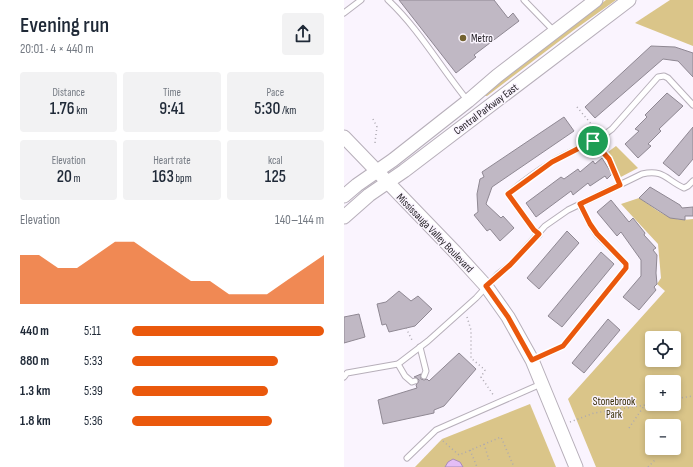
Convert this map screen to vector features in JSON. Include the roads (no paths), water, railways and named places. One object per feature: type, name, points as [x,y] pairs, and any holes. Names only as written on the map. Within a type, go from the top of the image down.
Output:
[{"type":"street","name":"Central Parkway East","points":[[344,196],[393,160],[468,101],[497,76],[596,0]]},
{"type":"street","name":"Central Parkway East","points":[[344,217],[369,195],[629,0]]},
{"type":"street","name":"Mississauga Valley Boulevard","points":[[344,137],[486,286],[508,317],[532,360],[576,467]]},
{"type":"lane","points":[[344,13],[361,0]]},
{"type":"lane","points":[[388,0],[412,28],[468,101]]},
{"type":"lane","points":[[524,0],[554,32]]},
{"type":"lane","points":[[539,234],[534,230],[508,194],[552,162],[602,137],[612,129],[658,77],[664,76],[668,78],[693,105]]},
{"type":"lane","points":[[344,377],[347,373],[398,364],[476,298],[486,286],[510,265],[545,226],[557,217],[580,204],[642,174],[652,172],[663,174],[684,188],[693,181]]},
{"type":"lane","points":[[532,360],[563,346],[626,268],[626,264],[597,234],[580,204]]},
{"type":"lane","points":[[418,348],[426,371],[424,376]]},
{"type":"lane","points":[[398,364],[405,376],[412,382],[415,381]]},
{"type":"lane","points":[[407,458],[436,430],[542,384]]},
{"type":"place","name":"Metro","points":[[463,38]]},
{"type":"park label","name":"Stonebrook Park","points":[[614,407]]}]
